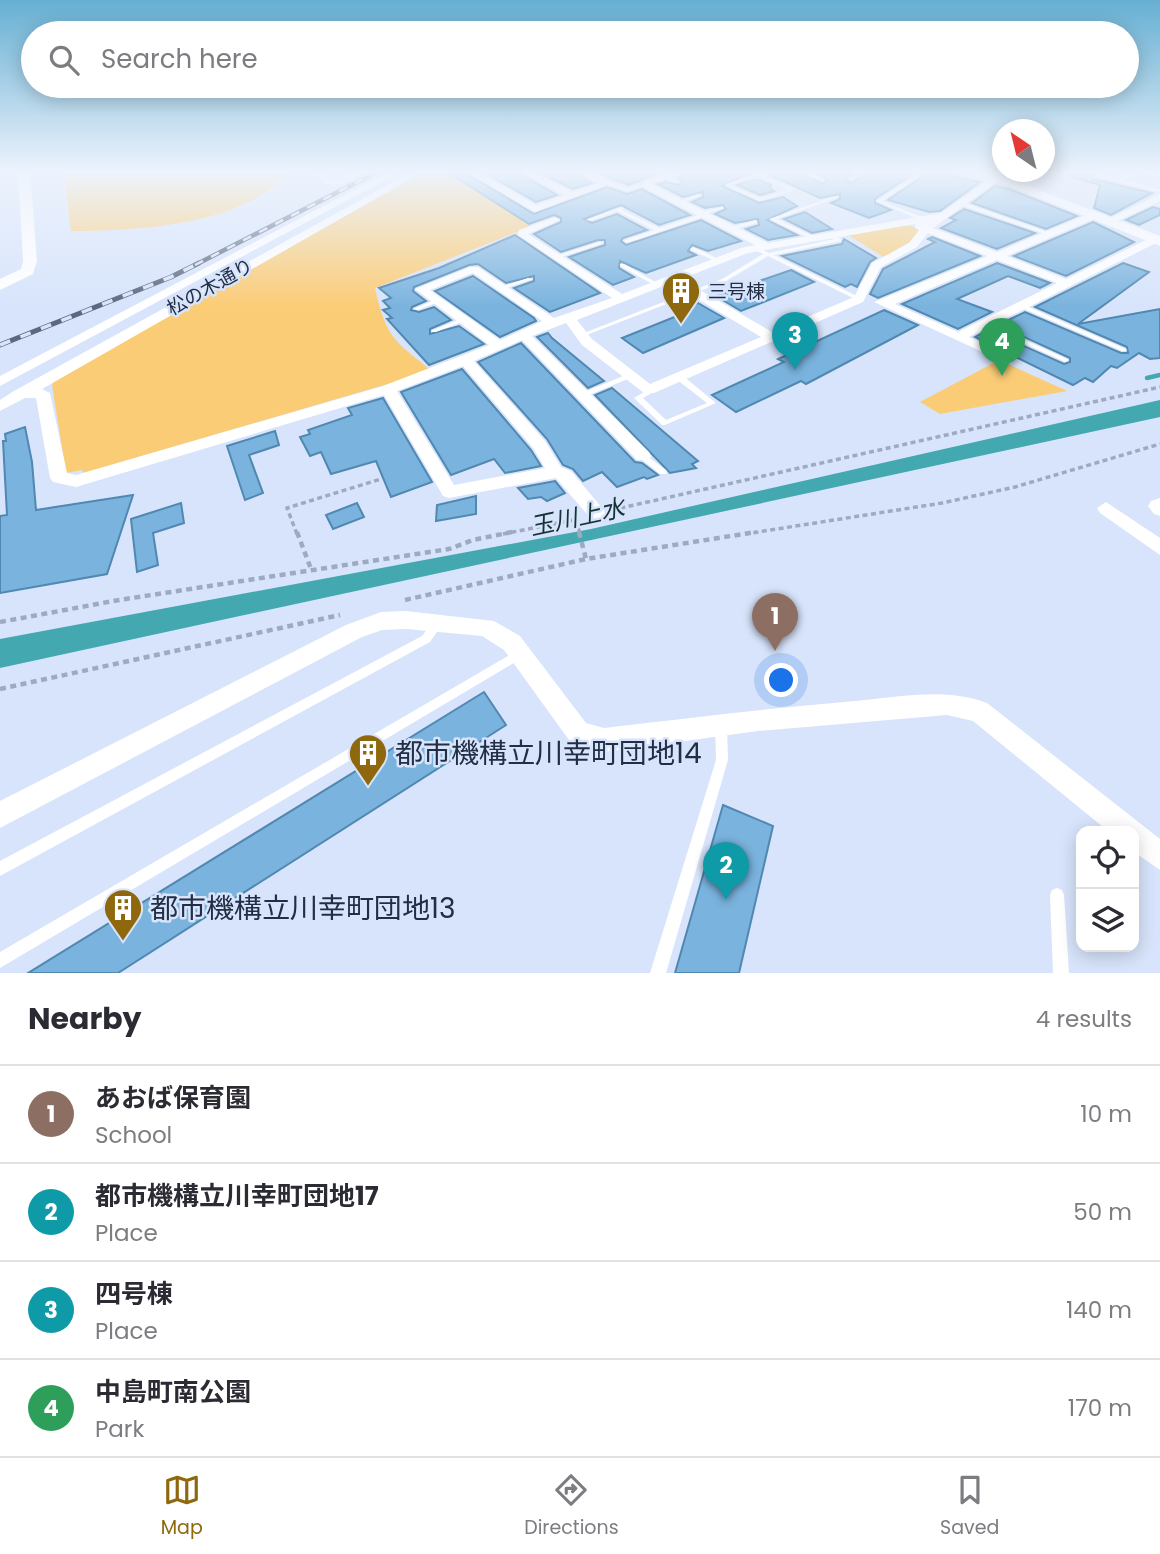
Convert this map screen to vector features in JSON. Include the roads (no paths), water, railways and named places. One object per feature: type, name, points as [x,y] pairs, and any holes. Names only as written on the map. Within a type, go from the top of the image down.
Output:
[{"type":"main road","points":[[1093,216],[1158,240]]},
{"type":"street","points":[[0,285],[28,271],[30,261],[27,216]]},
{"type":"street","points":[[0,382],[310,216]]},
{"type":"street","name":"松の木通り","points":[[0,405],[338,216]]},
{"type":"street","points":[[708,216],[732,228],[763,249]]},
{"type":"street","points":[[859,298],[876,265],[914,245],[924,224],[943,216]]},
{"type":"street","points":[[885,303],[1091,216]]},
{"type":"street","points":[[1107,222],[1119,216]]},
{"type":"street","points":[[555,220],[523,232],[523,235],[620,298]]},
{"type":"street","points":[[19,394],[43,393],[59,478],[76,481],[388,389],[466,360],[552,321],[569,319],[716,260],[813,238],[903,222],[924,224],[1069,284]]},
{"type":"street","points":[[958,337],[1158,240]]},
{"type":"street","points":[[498,345],[421,289],[474,269],[552,321]]},
{"type":"street","points":[[670,278],[771,337]]},
{"type":"street","points":[[569,319],[582,335],[648,389],[859,298],[885,303],[1002,357]]},
{"type":"street","points":[[524,335],[643,456]]},
{"type":"street","points":[[466,360],[539,445],[556,471],[565,475],[597,514]]},
{"type":"street","points":[[388,389],[449,492],[556,471]]},
{"type":"street","points":[[1106,508],[1160,548]]},
{"type":"street","points":[[0,815],[354,631],[381,621],[486,627],[502,634],[578,732],[604,740],[721,724],[947,704],[979,711],[1123,826]]},
{"type":"street","points":[[1139,839],[1160,856]]},
{"type":"lane","points":[[589,220],[599,216]]},
{"type":"lane","points":[[633,216],[658,230]]},
{"type":"lane","points":[[627,241],[696,216]]},
{"type":"lane","points":[[780,216],[772,219],[813,238]]},
{"type":"lane","points":[[909,216],[924,224]]},
{"type":"lane","points":[[999,216],[1050,234]]},
{"type":"lane","points":[[732,228],[755,222]]},
{"type":"lane","points":[[582,335],[724,281],[763,249],[839,240],[831,235]]},
{"type":"lane","points":[[556,257],[601,243]]},
{"type":"lane","points":[[693,249],[716,260]]},
{"type":"lane","points":[[763,249],[859,298]]},
{"type":"lane","points":[[622,265],[656,284]]},
{"type":"lane","points":[[504,287],[530,279]]},
{"type":"lane","points":[[416,309],[439,300]]},
{"type":"lane","points":[[1024,307],[1124,350]]},
{"type":"lane","points":[[434,331],[465,319]]},
{"type":"lane","points":[[985,324],[1065,360]]},
{"type":"lane","points":[[1101,348],[1109,344]]},
{"type":"lane","points":[[581,395],[631,376]]},
{"type":"lane","points":[[648,389],[648,393],[638,398],[665,423],[712,403],[678,377]]},
{"type":"lane","points":[[643,456],[663,472]]},
{"type":"lane","points":[[0,869],[426,639],[438,623]]},
{"type":"lane","points":[[0,960],[520,654]]},
{"type":"lane","points":[[658,973],[722,760],[721,724]]},
{"type":"lane","points":[[1057,895],[1061,973]]},
{"type":"waterway","points":[[1147,378],[1160,375]]},
{"type":"railway","points":[[195,265],[290,216]]},
{"type":"railway","points":[[195,265],[199,263]]},
{"type":"railway","points":[[0,345],[195,265]]},
{"type":"place","name":"三号棟","points":[[681,325]]},
{"type":"place","name":"四号棟","points":[[795,370]]},
{"type":"place","name":"中島町南公園","points":[[1002,376]]},
{"type":"place","name":"あおば保育園","points":[[775,651]]},
{"type":"place","name":"都市機構立川幸町団地14","points":[[368,787]]},
{"type":"place","name":"都市機構立川幸町団地17","points":[[726,900]]},
{"type":"place","name":"都市機構立川幸町団地13","points":[[123,942]]},
{"type":"water label","name":"玉川上水","points":[[577,517]]}]
